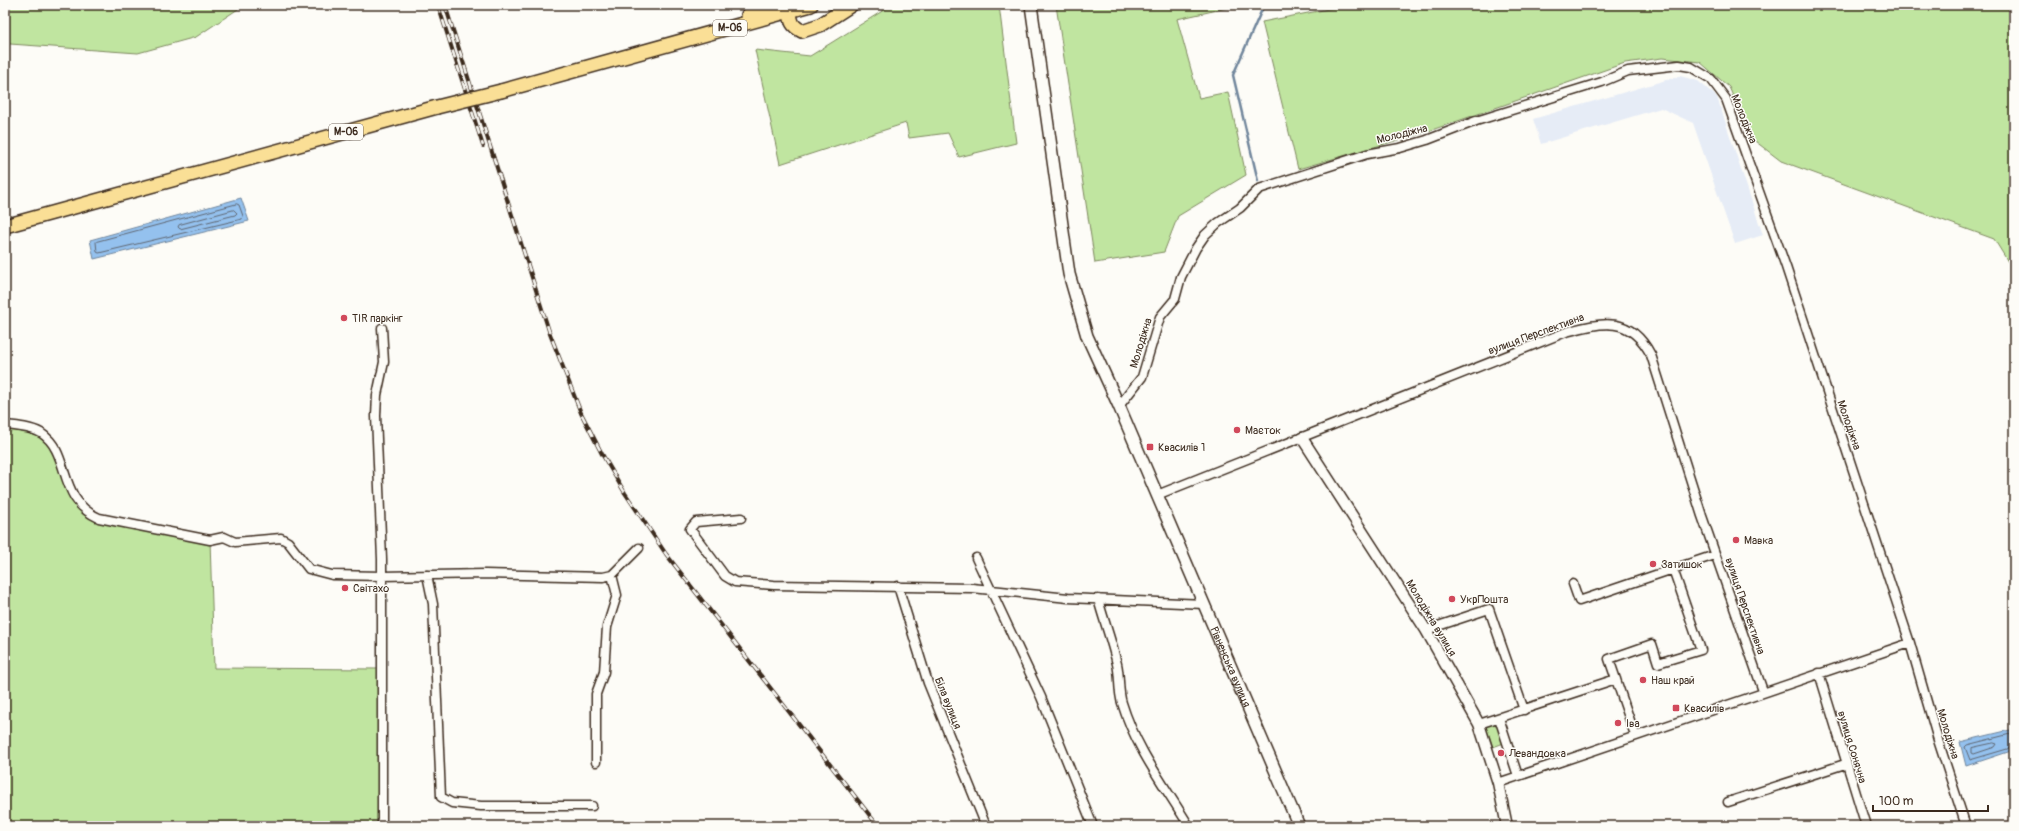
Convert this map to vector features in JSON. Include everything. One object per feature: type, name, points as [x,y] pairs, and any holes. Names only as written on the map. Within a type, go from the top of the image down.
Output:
[{"type":"highway","name":"М-06","points":[[670,44],[776,5]]},
{"type":"highway","name":"М-06","points":[[5,226],[501,91],[793,8],[811,5]]},
{"type":"highway","points":[[793,8],[792,25],[802,30],[820,25],[851,5]]},
{"type":"main road","name":"Рівненська вулиця","points":[[1032,5],[1069,274],[1087,336],[1119,406],[1300,826]]},
{"type":"street","name":"Молодіжна","points":[[1119,406],[1142,377],[1160,317],[1175,299],[1181,277],[1196,248],[1205,235],[1218,223],[1240,208],[1259,189],[1367,154],[1400,148],[1427,140],[1476,121],[1602,82],[1628,71],[1679,65],[1691,67],[1710,79],[1726,99],[1786,267],[1910,643],[1938,740],[1966,826]]},
{"type":"street","name":"вулиця Перспективна","points":[[1157,495],[1566,332],[1588,326],[1611,323],[1631,330],[1643,341],[1651,355],[1715,555],[1763,692]]},
{"type":"street","points":[[382,328],[384,362],[377,395],[376,416],[382,576],[382,826]]},
{"type":"street","points":[[5,425],[42,433],[57,453],[70,489],[76,500],[82,508],[99,518],[210,540],[224,537],[235,542],[281,538],[288,542],[309,569],[332,575],[382,576],[485,574],[603,577],[612,575],[639,548]]},
{"type":"street","name":"Молодіжна вулиця","points":[[1302,438],[1426,630],[1479,724],[1498,783],[1507,826]]},
{"type":"street","points":[[741,518],[696,522],[690,529],[725,576],[735,582],[774,585],[898,586],[991,590],[1098,599],[1204,604]]},
{"type":"street","points":[[1573,584],[1579,601],[1715,555]]},
{"type":"street","points":[[976,558],[1041,697],[1093,826]]},
{"type":"street","points":[[1635,735],[1609,659],[1652,644],[1658,663],[1701,650],[1673,569]]},
{"type":"street","points":[[427,575],[433,604],[441,797],[452,803],[481,806],[592,806]]},
{"type":"street","points":[[596,762],[596,694],[604,672],[607,627],[617,595],[612,575]]},
{"type":"street","name":"Біла вулиця","points":[[898,586],[928,683],[986,826]]},
{"type":"street","points":[[1098,599],[1117,664],[1122,702],[1138,742],[1147,760],[1189,826]]},
{"type":"street","points":[[1426,630],[1489,608],[1524,710]]},
{"type":"street","points":[[1498,783],[1635,735],[1910,643]]},
{"type":"street","name":"вулиця Сонячна","points":[[1819,673],[1845,764],[1866,826]]},
{"type":"street","points":[[1479,724],[1616,679]]},
{"type":"street","points":[[1498,718],[1518,776]]},
{"type":"street","points":[[1728,802],[1845,764]]},
{"type":"shaded area","points":[[1680,76],[1698,81],[1717,97],[1763,235],[1735,244],[1693,123],[1661,108],[1541,144],[1533,119]]},
{"type":"green space","points":[[5,5],[244,5],[196,37],[138,53],[10,44],[5,36]]},
{"type":"green space","points":[[892,5],[999,5],[1016,143],[959,157],[948,133],[909,138],[906,123],[780,164],[755,50],[810,56]]},
{"type":"green space","points":[[1056,5],[1230,5],[1231,7],[1177,19],[1199,98],[1228,92],[1246,175],[1178,216],[1164,252],[1095,263]]},
{"type":"green space","points":[[1349,5],[2014,5],[2014,268],[2010,265],[1994,239],[1781,161],[1751,138],[1729,87],[1700,62],[1662,58],[1625,63],[1426,132],[1298,169],[1262,22]]},
{"type":"green space","points":[[5,425],[29,429],[50,442],[70,489],[91,514],[210,540],[214,668],[382,669],[382,826],[5,826]]},
{"type":"green space","points":[[1493,723],[1497,725],[1504,743],[1493,747],[1489,735],[1484,728]]},
{"type":"water","points":[[241,198],[249,221],[94,259],[90,240]]},
{"type":"water","points":[[2014,729],[2014,750],[1966,766],[1960,742]]},
{"type":"waterway","points":[[1258,181],[1233,75],[1264,5]]},
{"type":"railway","points":[[438,5],[483,146]]},
{"type":"railway","points":[[445,5],[550,334],[581,413],[602,454],[625,493],[666,554],[878,826]]},
{"type":"place","name":"TIR паркінг","points":[[344,318]]},
{"type":"place","name":"Маєток","points":[[1237,430]]},
{"type":"place","name":"Квасилів 1","points":[[1150,447]]},
{"type":"place","name":"Мавка","points":[[1736,540]]},
{"type":"place","name":"Затишок","points":[[1653,564]]},
{"type":"place","name":"Світахо","points":[[345,588]]},
{"type":"place","name":"УкрПошта","points":[[1452,599]]},
{"type":"place","name":"Наш край","points":[[1643,680]]},
{"type":"place","name":"Квасилів","points":[[1676,708]]},
{"type":"place","name":"Іва","points":[[1618,723]]},
{"type":"place","name":"Левандовка","points":[[1501,753]]}]
